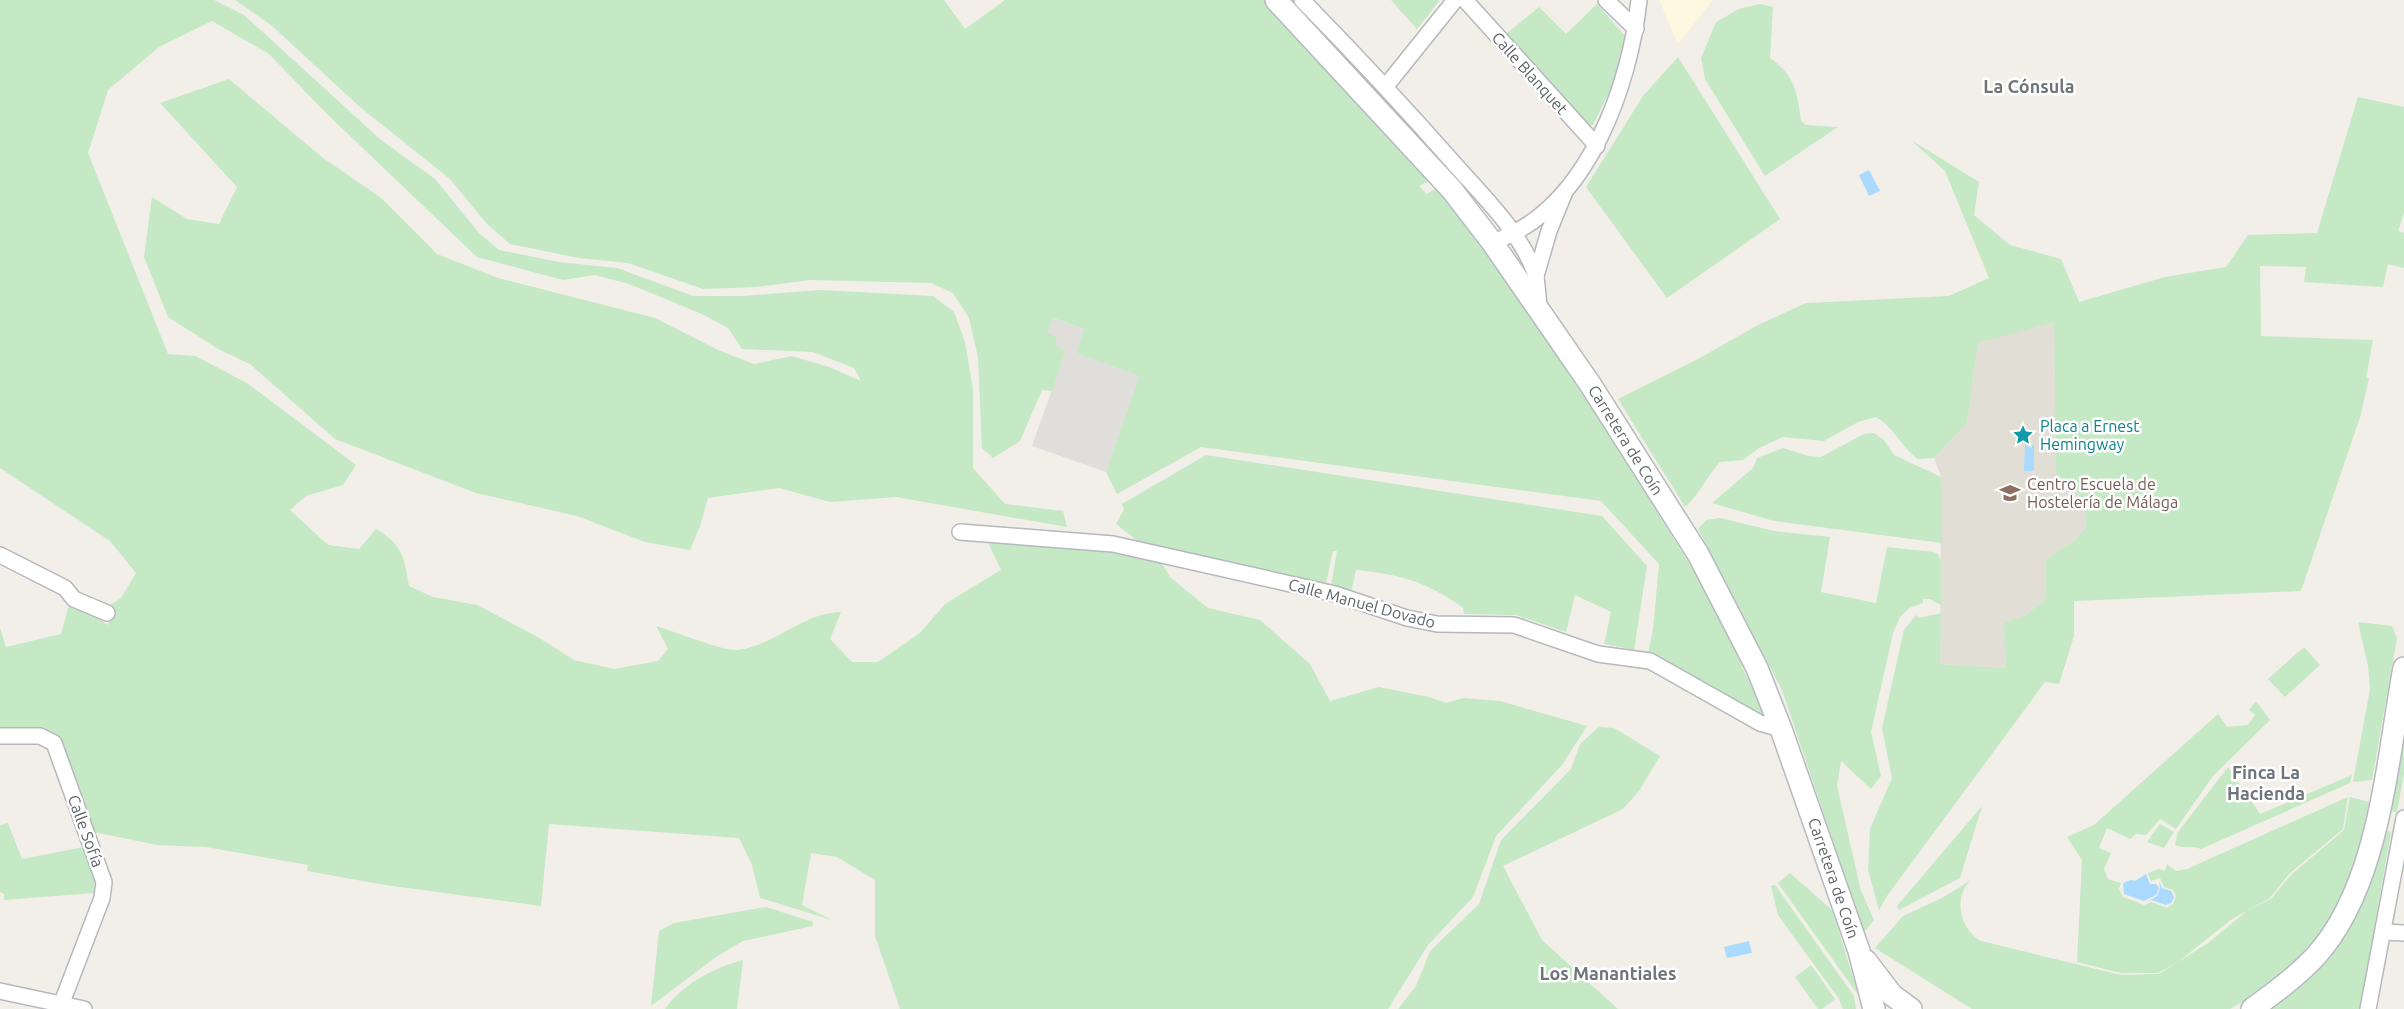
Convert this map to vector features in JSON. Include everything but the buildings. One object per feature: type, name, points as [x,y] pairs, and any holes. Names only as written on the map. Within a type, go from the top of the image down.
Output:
[{"type":"street","name":"Carretera de Coín","points":[[1276,0],[1452,190],[1492,242],[1539,306],[1698,554],[1757,668],[1781,729],[1859,951],[1874,1009]]},
{"type":"street","points":[[1302,0],[1386,86],[1478,190],[1530,255],[1536,276],[1539,306]]},
{"type":"street","points":[[1386,86],[1455,0]]},
{"type":"street","name":"Calle Blanquet","points":[[1465,0],[1597,146]]},
{"type":"street","points":[[1606,0],[1636,29]]},
{"type":"street","points":[[1492,242],[1532,222],[1568,186],[1597,146],[1619,94],[1636,29],[1639,0]]},
{"type":"street","points":[[1536,276],[1549,231],[1568,186]]},
{"type":"street","name":"Calle Manuel Dovado","points":[[960,532],[1113,544],[1335,594],[1407,618],[1437,624],[1514,625],[1598,654],[1650,661],[1760,723],[1781,729]]},
{"type":"street","points":[[0,555],[65,588],[74,599],[107,613]]},
{"type":"street","points":[[2252,1009],[2286,985],[2316,956],[2341,922],[2360,884],[2372,843],[2404,668]]},
{"type":"street","name":"Calle Sofía","points":[[0,736],[40,736],[54,743],[104,882],[102,898],[61,1005]]},
{"type":"street","points":[[2368,1009],[2400,855],[2404,818]]},
{"type":"street","points":[[2383,932],[2404,933]]},
{"type":"street","name":"Carretera de Coín","points":[[1859,951],[1892,995],[1911,1009]]},
{"type":"street","points":[[0,991],[84,1009]]},
{"type":"shaded area","points":[[1659,0],[1713,0],[1678,44]]},
{"type":"shaded area","points":[[1052,318],[1084,329],[1076,353],[1139,376],[1106,472],[1032,446],[1066,350],[1054,346],[1047,333]]},
{"type":"shaded area","name":"Centro Escuela de Hostelería de Málaga","points":[[2054,321],[2056,481],[2072,483],[2084,504],[2086,527],[2075,540],[2046,559],[2045,600],[2026,615],[2004,623],[2006,668],[1940,664],[1941,477],[1934,458],[1967,423],[1978,343]]},
{"type":"green space","points":[[0,0],[214,0],[244,15],[381,140],[435,179],[479,233],[499,250],[559,262],[617,268],[693,296],[742,296],[820,290],[933,296],[954,312],[965,342],[973,389],[973,468],[1005,504],[1063,511],[1067,527],[896,497],[830,502],[779,488],[708,498],[690,550],[645,542],[577,516],[476,493],[335,439],[250,364],[220,350],[168,317],[144,257],[152,197],[187,219],[219,224],[237,187],[160,103],[229,79],[323,158],[380,197],[437,254],[498,278],[655,318],[718,350],[754,364],[792,356],[829,367],[861,381],[854,368],[813,352],[742,349],[728,328],[702,314],[629,284],[595,275],[563,280],[477,257],[327,114],[269,54],[212,21],[159,47],[108,90],[88,153],[168,354],[195,356],[247,383],[356,465],[343,485],[306,496],[290,510],[328,545],[359,549],[376,529],[397,546],[406,567],[409,586],[433,597],[477,605],[536,636],[574,660],[614,669],[658,661],[668,649],[656,626],[709,644],[737,650],[764,642],[814,617],[841,612],[830,639],[852,662],[878,662],[920,633],[945,604],[1001,570],[987,540],[1074,547],[1160,561],[1171,578],[1208,608],[1260,620],[1310,664],[1330,701],[1379,687],[1429,697],[1446,703],[1463,698],[1500,701],[1587,726],[1562,765],[1496,836],[1473,897],[1428,945],[1388,1009],[900,1009],[875,936],[875,880],[837,857],[811,853],[802,905],[832,920],[760,898],[752,865],[739,838],[549,824],[541,906],[385,885],[307,871],[308,865],[206,847],[157,845],[94,832],[61,744],[0,730],[0,628],[6,647],[61,634],[70,601],[108,625],[111,612],[107,607],[121,598],[136,573],[110,541],[0,468]]},
{"type":"green space","points":[[235,0],[944,0],[965,29],[1005,0],[1264,0],[1431,180],[1419,186],[1427,194],[1437,188],[1482,246],[1556,351],[1713,602],[1764,715],[1762,718],[1680,668],[1648,653],[1653,630],[1659,564],[1601,501],[1201,447],[1117,494],[1106,472],[1139,376],[1076,353],[1084,329],[1053,318],[1047,333],[1057,337],[1055,346],[1066,350],[1052,391],[1042,390],[1020,441],[993,458],[982,448],[978,357],[969,318],[953,293],[931,283],[810,280],[757,287],[703,289],[628,263],[579,258],[510,244],[487,224],[450,179],[360,107],[271,25]]},
{"type":"green space","points":[[1391,0],[1440,0],[1417,29]]},
{"type":"green space","points":[[1597,4],[1625,36],[1613,84],[1593,125],[1588,125],[1506,34],[1539,7],[1566,34]]},
{"type":"green space","points":[[1760,4],[1773,7],[1770,58],[1790,78],[1798,101],[1801,121],[1806,125],[1838,127],[1765,176],[1705,79],[1701,58],[1716,22],[1739,9]]},
{"type":"green space","points":[[1678,57],[1780,219],[1667,298],[1586,187],[1643,96]]},
{"type":"green space","points":[[2358,97],[2404,107],[2404,213],[2398,231],[2404,233],[2404,268],[2388,264],[2383,287],[2304,282],[2306,267],[2260,266],[2261,336],[2373,340],[2366,378],[2369,378],[2361,414],[2301,591],[2074,601],[2074,636],[2059,684],[2045,682],[1879,910],[1868,870],[1870,829],[1892,778],[1882,728],[1904,630],[1916,615],[1919,618],[1941,613],[1940,664],[2006,668],[2004,623],[2026,615],[2045,600],[2046,559],[2075,540],[2086,527],[2084,504],[2072,483],[2056,481],[2054,322],[1978,343],[1967,423],[1934,458],[1918,459],[1876,417],[1858,422],[1824,441],[1783,437],[1759,448],[1743,460],[1720,462],[1685,507],[1618,399],[1698,359],[1758,325],[1806,303],[1949,296],[1989,278],[1945,171],[1911,140],[1979,182],[1974,215],[2010,245],[2061,259],[2079,302],[2165,277],[2226,267],[2248,235],[2317,233]]},
{"type":"green space","points":[[1874,433],[1884,440],[1894,455],[1941,477],[1942,543],[1774,521],[1712,503],[1753,468],[1757,458],[1783,448],[1808,456],[1821,457],[1864,434]]},
{"type":"green space","points":[[1206,455],[1602,516],[1647,566],[1634,650],[1604,644],[1611,612],[1575,595],[1566,632],[1516,615],[1464,614],[1463,608],[1438,592],[1412,581],[1386,574],[1356,570],[1351,592],[1331,586],[1337,551],[1333,551],[1326,583],[1140,543],[1116,524],[1124,509],[1122,504]]},
{"type":"green space","points":[[1720,518],[1774,531],[1830,537],[1821,592],[1876,603],[1887,547],[1933,552],[1938,554],[1941,561],[1941,605],[1930,599],[1923,599],[1923,603],[1909,608],[1900,617],[1893,633],[1871,732],[1881,776],[1871,789],[1841,761],[1837,786],[1861,891],[1874,920],[1864,933],[1782,690],[1698,529],[1706,520]]},
{"type":"green space","points":[[2358,622],[2392,626],[2397,638],[2372,780],[2353,782],[2370,689],[2368,666]]},
{"type":"green space","points":[[2304,647],[2320,665],[2285,697],[2268,679]]},
{"type":"green space","points":[[2256,701],[2270,720],[2213,776],[2176,829],[2160,819],[2146,835],[2136,834],[2130,839],[2107,828],[2099,848],[2111,853],[2104,869],[2108,879],[2121,883],[2119,889],[2123,897],[2144,905],[2151,902],[2167,908],[2173,904],[2176,896],[2173,890],[2164,887],[2160,878],[2151,881],[2148,873],[2159,869],[2165,871],[2167,864],[2176,871],[2187,869],[2348,797],[2343,829],[2289,874],[2270,898],[2232,919],[2178,962],[2158,973],[2121,973],[2077,962],[2082,860],[2067,837],[2094,825],[2218,714],[2227,727],[2248,725],[2255,715],[2249,710]]},
{"type":"green space","points":[[2404,704],[2404,773],[2397,812],[2386,810]]},
{"type":"green space","points":[[1599,727],[1614,728],[1660,756],[1639,791],[1623,809],[1503,866],[1542,940],[1618,1009],[1398,1009],[1416,986],[1430,951],[1479,904],[1501,840],[1571,769],[1580,744]]},
{"type":"green space","points":[[2228,767],[2260,814],[2352,775],[2350,783],[2201,849],[2175,845],[2178,832]]},
{"type":"green space","points":[[2350,797],[2369,802],[2358,852],[2342,899],[2313,945],[2269,986],[2230,1009],[1972,1009],[1875,948],[1903,916],[1942,898],[1971,880],[1962,895],[1961,912],[1968,929],[1981,941],[2121,975],[2159,974],[2208,943],[2248,910],[2271,899],[2291,875],[2344,830]]},
{"type":"green space","points":[[1982,806],[1960,878],[1899,910],[1897,906]]},
{"type":"green space","points":[[8,823],[22,859],[84,847],[94,874],[94,893],[4,900],[4,894],[0,892],[0,825]]},
{"type":"green space","points":[[2160,824],[2174,832],[2164,848],[2147,842]]},
{"type":"green space","points":[[2388,831],[2391,832],[2360,1009],[2269,1009],[2371,876]]},
{"type":"green space","points":[[1790,873],[1832,910],[1859,996],[1778,883]]},
{"type":"green space","points":[[1775,885],[1854,996],[1856,1009],[1843,1009],[1839,999],[1778,915],[1771,886]]},
{"type":"green space","points":[[766,907],[813,922],[813,926],[743,941],[716,957],[651,1006],[659,931],[674,923]]},
{"type":"green space","points":[[743,960],[737,1009],[665,1009],[680,992],[700,978],[721,967]]},
{"type":"green space","points":[[1811,965],[1835,999],[1822,1009],[1818,1009],[1795,977]]},
{"type":"water","points":[[1869,170],[1880,191],[1869,196],[1859,175]]},
{"type":"water","points":[[2025,445],[2034,445],[2034,471],[2024,471]]},
{"type":"water","points":[[2146,874],[2150,884],[2156,884],[2159,888],[2156,895],[2144,901],[2124,894],[2123,883],[2135,881]]},
{"type":"water","points":[[2159,881],[2162,888],[2171,891],[2174,897],[2171,903],[2166,905],[2151,900],[2145,903],[2157,896],[2160,888]]},
{"type":"water","points":[[1749,941],[1752,953],[1727,958],[1724,947]]},
{"type":"place","name":"Placa a Ernest Hemingway","points":[[2023,435]]},
{"type":"place","name":"Centro Escuela de Hostelería de Málaga","points":[[2010,493]]},
{"type":"district","name":"La Cónsula","points":[[2029,87]]},
{"type":"district","name":"Finca La Hacienda","points":[[2266,783]]},
{"type":"district","name":"Los Manantiales","points":[[1608,974]]}]
